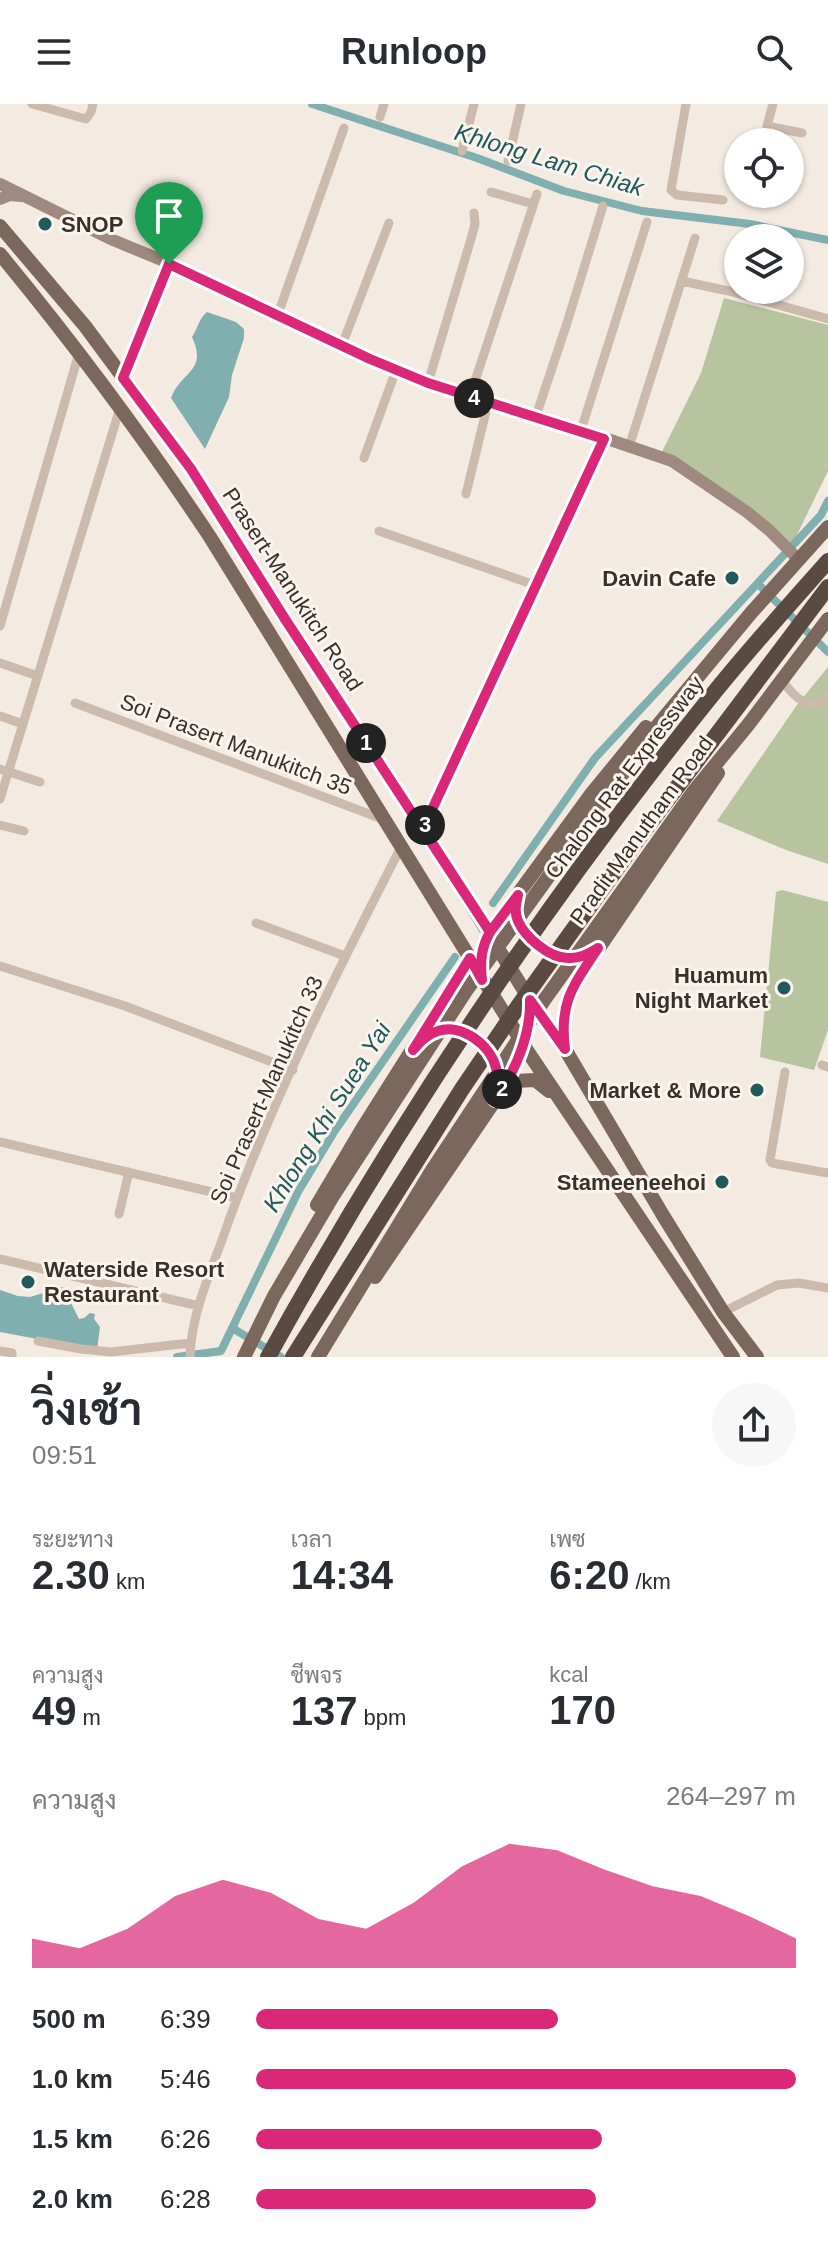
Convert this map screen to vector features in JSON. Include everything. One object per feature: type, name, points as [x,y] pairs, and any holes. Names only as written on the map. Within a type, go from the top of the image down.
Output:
[{"type":"highway","name":"Chalong Rat Expressway","points":[[268,1357],[333,1241],[389,1150],[527,944],[682,733],[828,561]]},
{"type":"highway","points":[[293,1357],[462,1089],[517,1008],[646,828],[828,587]]},
{"type":"main road","name":"Prasert-Manukitch Road","points":[[0,226],[85,326],[191,469],[298,640],[490,932],[530,1000],[565,1049],[723,1312],[757,1357]]},
{"type":"main road","name":"Prasert-Manukitch Road","points":[[0,254],[79,353],[173,480],[482,980],[558,1099],[733,1357]]},
{"type":"main road","points":[[274,1296],[466,991],[591,815],[657,726],[768,594],[792,553],[828,527]]},
{"type":"main road","name":"Pradit Manutham Road","points":[[318,1357],[434,1167],[521,1034],[693,792],[828,619]]},
{"type":"main road","points":[[482,980],[481,954],[490,932],[631,744],[651,720],[706,668]]},
{"type":"main road","points":[[565,1049],[563,1020],[568,998],[598,948],[704,796],[748,725]]},
{"type":"main road","points":[[518,895],[515,911],[518,921],[524,931],[545,949],[568,958],[583,956],[598,948]]},
{"type":"main road","points":[[250,1345],[313,1213],[470,958]]},
{"type":"main road","points":[[336,1330],[396,1248],[498,1095],[523,1044],[530,1000]]},
{"type":"main road","points":[[413,1050],[426,1037],[446,1029],[471,1036],[496,1067],[498,1095]]},
{"type":"main road","points":[[498,1095],[516,1081],[535,1080],[558,1099]]},
{"type":"street","points":[[32,104],[86,119],[93,104]]},
{"type":"street","points":[[380,117],[384,104]]},
{"type":"street","points":[[462,151],[474,104]]},
{"type":"street","points":[[508,161],[521,104]]},
{"type":"street","points":[[686,104],[671,190],[677,195],[723,200]]},
{"type":"street","points":[[773,104],[767,126],[777,128]]},
{"type":"street","points":[[278,314],[344,128]]},
{"type":"street","points":[[0,184],[113,240],[396,370],[678,464],[747,512],[792,553]]},
{"type":"street","points":[[470,396],[535,199],[491,192]]},
{"type":"street","points":[[0,199],[10,195],[25,196]]},
{"type":"street","points":[[536,416],[603,206]]},
{"type":"street","points":[[428,383],[471,239],[474,213]]},
{"type":"street","points":[[581,430],[647,222]]},
{"type":"street","points":[[342,345],[389,223]]},
{"type":"street","points":[[629,447],[695,238]]},
{"type":"street","points":[[123,378],[169,264]]},
{"type":"street","points":[[682,281],[828,319]]},
{"type":"street","points":[[0,626],[79,353]]},
{"type":"street","points":[[364,458],[396,370]]},
{"type":"street","points":[[466,494],[488,403]]},
{"type":"street","points":[[0,799],[4,770],[23,724],[120,408]]},
{"type":"street","points":[[423,829],[604,439]]},
{"type":"street","points":[[379,531],[535,585]]},
{"type":"street","points":[[0,663],[38,676]]},
{"type":"street","points":[[782,680],[806,704],[820,703],[828,696]]},
{"type":"street","name":"Soi Prasert Manukitch 35","points":[[75,703],[385,820]]},
{"type":"street","points":[[0,716],[23,724]]},
{"type":"street","points":[[4,770],[40,782]]},
{"type":"street","points":[[0,825],[24,831]]},
{"type":"street","name":"Soi Prasert-Manukitch 33","points":[[190,1351],[199,1306],[249,1165],[345,956],[401,847]]},
{"type":"street","points":[[256,923],[345,956]]},
{"type":"street","points":[[0,966],[125,1006],[293,1070]]},
{"type":"street","points":[[785,1072],[770,1160],[772,1163],[828,1173]]},
{"type":"street","points":[[0,1142],[237,1198]]},
{"type":"street","points":[[119,1214],[129,1172]]},
{"type":"street","points":[[0,1259],[199,1306]]},
{"type":"street","points":[[723,1312],[777,1285],[799,1283],[828,1288]]},
{"type":"street","points":[[38,1341],[102,1354],[190,1351]]},
{"type":"street","points":[[0,1351],[12,1353],[12,1357]]},
{"type":"green space","points":[[724,298],[724,304],[747,304],[828,325],[828,471],[791,547],[660,456],[701,373]]},
{"type":"green space","points":[[828,667],[828,864],[717,821],[797,705]]},
{"type":"green space","points":[[782,890],[828,902],[828,1030],[814,1070],[760,1057],[776,892]]},
{"type":"water","points":[[207,312],[236,322],[244,329],[244,338],[232,375],[229,397],[205,449],[171,398],[195,365],[197,358],[192,337]]},
{"type":"water","points":[[63,1287],[79,1319],[90,1313],[95,1314],[94,1319],[100,1327],[97,1350],[0,1332],[0,1290],[30,1297]]},
{"type":"waterway","name":"Khlong Lam Chiak","points":[[312,104],[477,158],[564,191],[642,211],[750,224],[828,240]]},
{"type":"waterway","name":"Khlong Khi Suea Yai","points":[[493,903],[595,758],[821,515],[828,501]]},
{"type":"waterway","points":[[758,584],[828,652]]},
{"type":"waterway","name":"Khlong Khi Suea Yai","points":[[177,1357],[221,1351],[298,1192],[334,1132],[455,957]]},
{"type":"waterway","points":[[232,1328],[281,1357]]},
{"type":"place","name":"SNOP","points":[[45,224]]},
{"type":"place","name":"Davin Cafe","points":[[732,578]]},
{"type":"place","name":"Huamum Night Market","points":[[784,988]]},
{"type":"place","name":"Market & More","points":[[757,1090]]},
{"type":"place","name":"Stameeneehoi","points":[[722,1182]]},
{"type":"place","name":"Waterside Resort Restaurant","points":[[28,1282]]},
{"type":"route","points":[[169,264],[123,378],[191,469],[285,619],[447,866],[490,932],[481,954],[482,980],[470,958],[413,1050],[426,1037],[446,1029],[471,1036],[482,1045],[496,1067],[495,1100],[523,1044],[530,1000],[565,1049],[563,1020],[568,998],[598,948],[583,956],[568,958],[552,954],[524,931],[518,921],[515,911],[518,895],[490,932],[423,829],[604,439],[428,383],[370,359],[169,264]]}]
